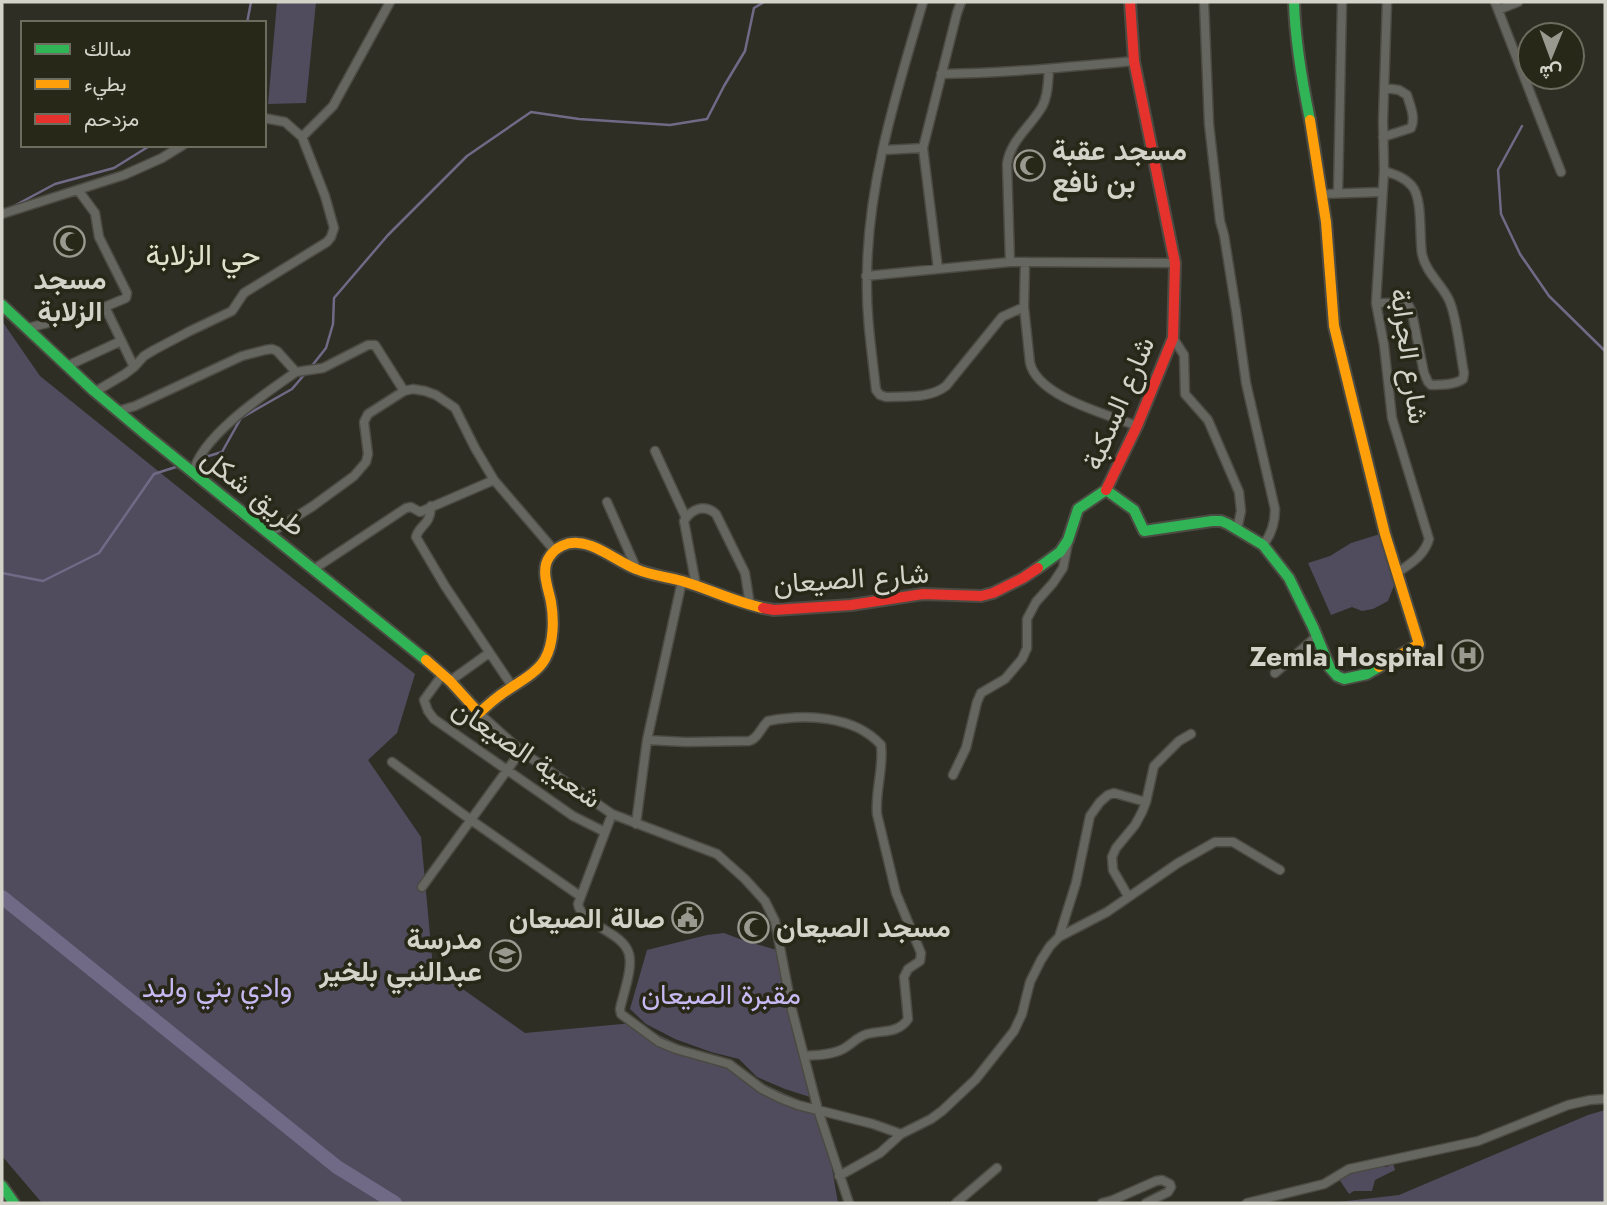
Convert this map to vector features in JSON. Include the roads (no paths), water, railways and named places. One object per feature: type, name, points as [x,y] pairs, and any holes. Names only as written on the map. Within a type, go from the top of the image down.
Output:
[{"type":"main road","name":"شارع السكبة","points":[[1106,490],[1137,426],[1172,338],[1175,263],[1135,61],[1130,2]]},
{"type":"main road","points":[[1106,490],[1134,510],[1144,531],[1221,521],[1263,545],[1289,578],[1330,668],[1344,679],[1367,674],[1419,644],[1382,521],[1335,326],[1326,222],[1298,62],[1294,2]]},
{"type":"main road","name":"طريق شكل","points":[[2,305],[94,391],[447,677],[480,713]]},
{"type":"main road","name":"شارع الصيعان","points":[[554,550],[578,543],[592,547],[637,570],[696,585],[751,605],[774,610],[851,605],[923,594],[981,596],[1023,578],[1060,552],[1068,540],[1078,509],[1106,490]]},
{"type":"main road","points":[[480,713],[532,673],[544,660],[550,647],[553,621],[545,570],[547,559],[554,550]]},
{"type":"main road","points":[[2,1186],[14,1203]]},
{"type":"street","points":[[302,137],[332,106],[390,2]]},
{"type":"street","points":[[923,2],[898,88],[872,207],[866,276],[867,315],[876,390],[886,397],[939,392],[946,387],[1002,317],[1024,307]]},
{"type":"street","points":[[938,269],[923,148],[961,2]]},
{"type":"street","points":[[1203,2],[1209,124],[1220,221],[1246,383],[1275,509],[1270,536],[1263,545]]},
{"type":"street","points":[[1338,192],[1342,2]]},
{"type":"street","name":"شارع الجرابة","points":[[1387,2],[1384,171],[1376,303],[1384,345],[1392,418],[1429,539],[1418,558],[1397,572]]},
{"type":"street","points":[[1518,2],[1497,6],[1561,172]]},
{"type":"street","points":[[941,74],[986,74],[1135,61]]},
{"type":"street","points":[[1010,262],[1008,155],[1042,107],[1049,69]]},
{"type":"street","points":[[1383,137],[1413,126],[1407,95],[1399,90],[1384,88]]},
{"type":"street","points":[[94,391],[134,367],[154,350],[232,312],[244,293],[331,237],[334,228],[325,196],[302,137],[285,122],[266,118]]},
{"type":"street","points":[[2,214],[141,168],[179,147]]},
{"type":"street","points":[[884,150],[923,148]]},
{"type":"street","points":[[1376,303],[1400,303],[1409,306],[1428,382],[1438,385],[1460,382],[1463,379],[1451,303],[1442,286],[1424,265],[1413,188],[1403,178],[1384,171]]},
{"type":"street","points":[[28,328],[95,311],[125,300],[127,293],[99,237],[95,213],[78,190]]},
{"type":"street","points":[[1321,194],[1382,192]]},
{"type":"street","points":[[866,276],[1010,262],[1175,263]]},
{"type":"street","points":[[1025,262],[1024,307],[1032,372],[1059,396],[1137,426]]},
{"type":"street","points":[[105,307],[134,367]]},
{"type":"street","points":[[1172,338],[1184,355],[1185,394],[1208,420],[1239,492],[1241,511],[1237,530]]},
{"type":"street","points":[[67,366],[121,341]]},
{"type":"street","points":[[193,473],[209,443],[260,397],[296,372],[323,368],[368,345],[375,345],[404,391]]},
{"type":"street","points":[[118,411],[135,406],[242,356],[265,350],[277,351],[296,372]]},
{"type":"street","points":[[270,533],[354,477],[366,462],[368,454],[364,422],[368,414],[404,391],[413,389],[436,395],[455,408],[494,480],[554,550]]},
{"type":"street","points":[[655,451],[685,518],[685,534],[696,585]]},
{"type":"street","points":[[314,569],[406,508],[411,507],[420,512],[494,480]]},
{"type":"street","points":[[607,502],[637,570]]},
{"type":"street","points":[[431,506],[430,519],[416,537],[445,586],[512,686]]},
{"type":"street","points":[[685,518],[700,508],[712,510],[716,514],[746,573],[751,605]]},
{"type":"street","points":[[953,775],[966,748],[981,693],[1004,679],[1023,659],[1027,648],[1027,619],[1036,602],[1063,568],[1068,540]]},
{"type":"street","points":[[636,824],[647,740],[682,581]]},
{"type":"street","points":[[1275,673],[1317,636]]},
{"type":"street","points":[[447,677],[489,653]]},
{"type":"street","name":"شعبية الصيعان","points":[[447,677],[424,700],[430,715],[573,816],[605,832]]},
{"type":"street","points":[[480,713],[522,751],[612,814],[717,854],[765,901],[775,921],[792,1010],[818,1110],[849,1203]]},
{"type":"street","points":[[647,740],[750,741],[756,738],[768,721],[815,718],[842,721],[856,726],[881,745],[877,814],[896,893],[921,953],[920,961],[908,970],[904,977],[908,1019],[894,1030],[858,1037],[842,1050],[804,1056]]},
{"type":"street","points":[[1128,896],[1115,875],[1111,864],[1112,857],[1135,825],[1146,802],[1154,766],[1179,741],[1191,734]]},
{"type":"street","points":[[422,887],[522,751]]},
{"type":"street","points":[[392,762],[580,896]]},
{"type":"street","points":[[1059,937],[1076,883],[1090,816],[1108,794],[1114,793],[1146,802]]},
{"type":"street","points":[[612,814],[578,904],[581,913],[619,940],[629,951],[628,977],[621,1014],[659,1042],[729,1064],[762,1089],[798,1105],[901,1134]]},
{"type":"street","points":[[839,1176],[880,1153],[901,1134],[931,1119],[959,1097],[976,1079],[1014,1031],[1022,1014],[1034,972],[1059,937],[1107,912],[1178,863],[1215,842],[1233,842],[1280,870]]},
{"type":"street","points":[[1247,1203],[1324,1184],[1349,1168],[1478,1141],[1568,1105],[1605,1099]]},
{"type":"street","points":[[956,1203],[997,1168]]},
{"type":"street","points":[[1102,1203],[1156,1181],[1162,1180],[1170,1184],[1168,1192],[1146,1203]]},
{"type":"waterway","points":[[247,21],[251,2]]},
{"type":"waterway","points":[[311,367],[326,348],[333,324],[334,298],[388,235],[467,156],[531,112],[579,119],[670,125],[707,119],[745,51],[754,8],[764,2]]},
{"type":"waterway","points":[[1522,126],[1498,170],[1501,214],[1520,254],[1549,296],[1605,351]]},
{"type":"waterway","points":[[12,207],[55,184],[114,168],[148,147]]},
{"type":"waterway","points":[[202,458],[222,452],[241,418],[292,389],[304,375]]},
{"type":"waterway","points":[[2,573],[43,581],[99,553],[154,474],[179,466]]},
{"type":"waterway","name":"وادي بني وليد","points":[[2,897],[337,1167],[395,1203]]},
{"type":"place","name":"مسجد عقبة بن نافع","points":[[1029,166]]},
{"type":"place","name":"مسجد الزلابة","points":[[70,242]]},
{"type":"place","name":"Zemla Hospital","points":[[1467,656]]},
{"type":"place","name":"صالة الصيعان","points":[[688,918]]},
{"type":"place","name":"مسجد الصيعان","points":[[753,927]]},
{"type":"place","name":"مدرسة عبدالنبي بلخير","points":[[505,955]]},
{"type":"district","name":"حي الزلابة","points":[[203,255]]},
{"type":"park label","name":"مقبرة الصيعان","points":[[721,994]]}]
